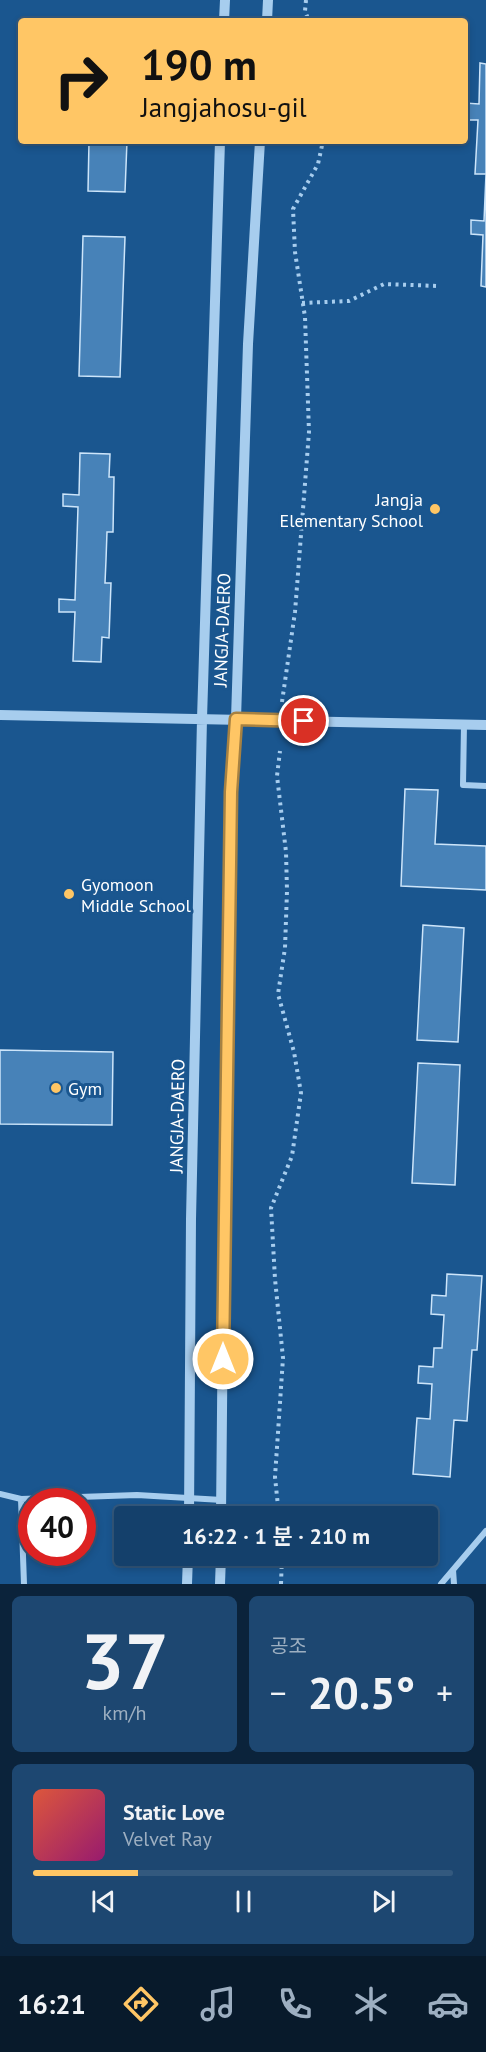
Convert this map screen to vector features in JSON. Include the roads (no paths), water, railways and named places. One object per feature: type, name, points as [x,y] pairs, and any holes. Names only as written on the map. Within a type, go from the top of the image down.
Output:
[{"type":"street","points":[[224,18],[225,0]]},
{"type":"street","points":[[267,18],[268,0]]},
{"type":"street","name":"JANGJA-DAERO","points":[[189,1506],[191,1219],[202,719],[220,144]]},
{"type":"street","name":"JANGJA-DAERO","points":[[222,1506],[230,816],[236,719],[248,344],[260,144]]},
{"type":"street","points":[[0,715],[486,725]]},
{"type":"street","points":[[464,724],[463,785],[486,786]]},
{"type":"street","points":[[0,1494],[18,1498]]},
{"type":"street","points":[[96,1496],[137,1495],[222,1500]]},
{"type":"street","points":[[441,1584],[486,1531]]},
{"type":"street","points":[[23,1566],[24,1584]]},
{"type":"street","points":[[188,1566],[188,1584]]},
{"type":"street","points":[[220,1584],[221,1566]]},
{"type":"street","points":[[453,1570],[454,1584]]},
{"type":"place","name":"Jangja Elementary School","points":[[435,509]]},
{"type":"place","name":"Gyomoon Middle School","points":[[69,894]]},
{"type":"place","name":"Gym","points":[[56,1088]]}]
